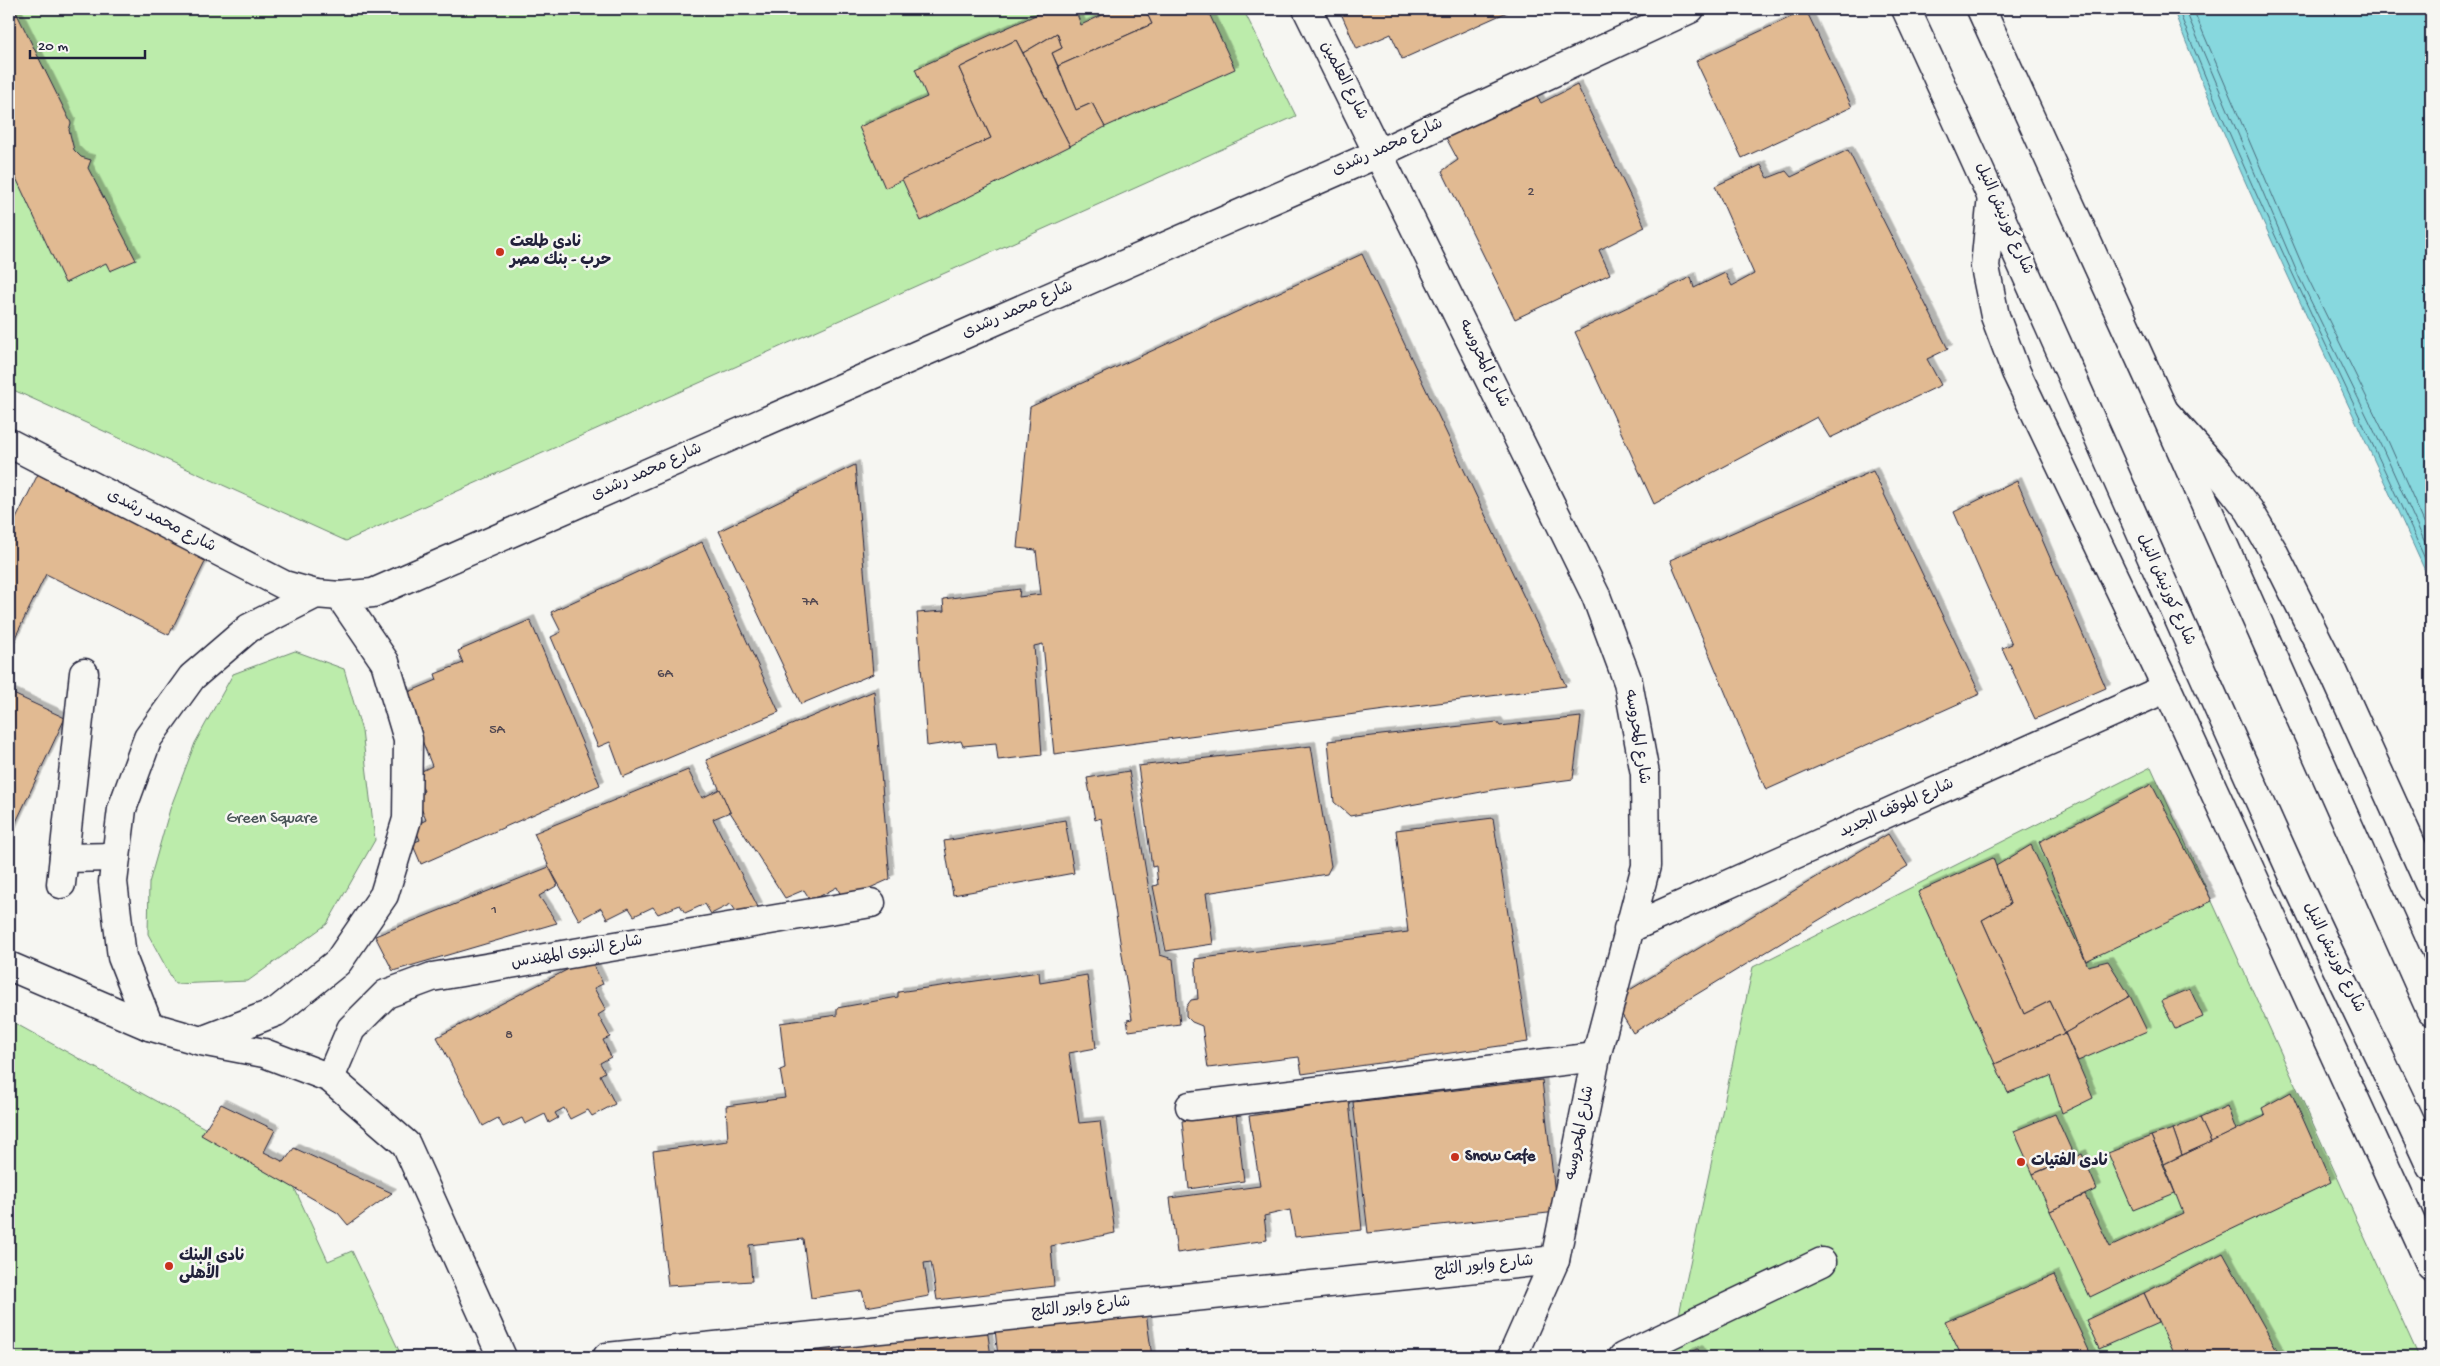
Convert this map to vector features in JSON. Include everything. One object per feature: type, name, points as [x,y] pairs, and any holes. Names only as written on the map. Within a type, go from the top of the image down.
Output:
[{"type":"main road","name":"شارع العلمين","points":[[1307,9],[1379,153]]},
{"type":"main road","name":"شارع محمد رشدى","points":[[9,443],[284,585],[328,595],[374,593],[1379,153],[1690,9]]},
{"type":"main road","name":"شارع كورنيش النيل","points":[[1906,9],[1992,194],[2148,553],[2278,842],[2431,1167]]},
{"type":"main road","points":[[1981,9],[2164,411],[2431,1011]]},
{"type":"main road","name":"شارع المحروسه","points":[[1379,153],[1596,596],[1628,682],[1645,774],[1646,866],[1596,1057],[1555,1260],[1512,1357]]},
{"type":"main road","points":[[1992,194],[1985,267],[1995,316],[2016,372],[2167,688],[2431,1266]]},
{"type":"main road","points":[[2164,411],[2249,510],[2272,549],[2332,669],[2431,888]]},
{"type":"main road","points":[[149,1026],[122,957],[112,882],[122,808],[148,738],[192,677],[249,628],[328,595],[385,662],[408,739],[407,819],[384,895],[338,962],[276,1012],[201,1041]]},
{"type":"main road","points":[[84,673],[63,871],[116,857]]},
{"type":"main road","name":"شارع الموقف الجديد","points":[[1628,929],[2167,688]]},
{"type":"main road","name":"شارع النبوى المهندس","points":[[330,1078],[351,1029],[386,994],[432,978],[871,903]]},
{"type":"main road","points":[[9,966],[149,1026],[201,1041],[264,1053],[330,1078],[406,1144],[502,1357]]},
{"type":"main road","points":[[1190,1106],[1596,1057]]},
{"type":"main road","name":"شارع وابور الثلج","points":[[607,1357],[1555,1260]]},
{"type":"main road","points":[[1623,1357],[1822,1262]]},
{"type":"green space","name":"نادى طلعت حرب - بنك مصر","points":[[9,9],[1243,9],[1296,116],[346,541],[9,388]]},
{"type":"green space","name":"Green Square","points":[[295,651],[344,669],[362,731],[375,840],[327,924],[248,981],[175,984],[148,934],[149,883],[170,809],[195,743],[233,674]]},
{"type":"green space","name":"نادى الفتيات","points":[[2151,767],[2419,1357],[1670,1357],[1753,967]]},
{"type":"green space","name":"نادى البنك الأهلى","points":[[9,1020],[288,1174],[328,1261],[352,1251],[402,1357],[9,1357]]},
{"type":"water","points":[[2173,9],[2431,9],[2431,584],[2233,155]]},
{"type":"building","points":[[1049,9],[1075,9],[1081,25],[1115,9],[1145,9],[1152,24],[1058,66],[1052,53],[1062,48],[1057,33],[1023,53],[1016,40],[959,68],[991,138],[885,188],[859,127],[927,97],[915,69]]},
{"type":"building","points":[[1145,9],[1207,9],[1235,69],[1105,127],[1092,103],[1076,110],[1058,66],[1152,24]]},
{"type":"building","points":[[1339,9],[1514,9],[1402,59],[1391,34],[1357,49]]},
{"type":"building","points":[[1806,10],[1852,107],[1742,158],[1696,61]]},
{"type":"building","points":[[16,12],[71,123],[69,130],[74,150],[81,157],[91,160],[88,168],[136,260],[110,271],[106,263],[65,283],[9,163],[9,15]]},
{"type":"building","points":[[1057,33],[1062,48],[1052,53],[1076,110],[1092,103],[1105,127],[1070,146],[1023,53]]},
{"type":"building","points":[[1016,40],[1070,146],[921,221],[902,179],[991,138],[959,68]]},
{"type":"building","points":[[1577,85],[1645,227],[1599,250],[1610,274],[1515,319],[1442,171],[1458,160],[1444,134],[1534,91],[1541,103]]},
{"type":"building","points":[[1848,150],[1948,349],[1927,359],[1941,385],[1830,438],[1817,417],[1654,504],[1575,332],[1691,277],[1694,288],[1725,273],[1732,286],[1754,274],[1715,186],[1761,165],[1768,178],[1786,171],[1791,177]]},
{"type":"building","points":[[1362,254],[1566,686],[1054,754],[1043,644],[1034,646],[1042,755],[998,760],[996,743],[963,746],[961,741],[927,746],[917,613],[944,611],[943,599],[1020,589],[1019,597],[1041,594],[1036,550],[1017,548],[1030,407]]},
{"type":"building","points":[[855,465],[873,674],[801,704],[719,531]]},
{"type":"building","points":[[40,470],[209,554],[169,635],[46,574],[9,650],[9,533]]},
{"type":"building","points":[[1873,471],[1980,694],[1766,790],[1670,560]]},
{"type":"building","points":[[2017,481],[2106,688],[2035,719],[2002,648],[2012,644],[1954,512]]},
{"type":"building","points":[[702,542],[779,712],[623,777],[610,742],[598,747],[551,637],[561,632],[551,612]]},
{"type":"building","points":[[530,620],[600,785],[421,864],[412,843],[420,840],[414,826],[426,820],[416,796],[424,791],[416,774],[432,766],[404,694],[437,680],[435,674],[463,663],[458,651]]},
{"type":"building","points":[[874,691],[890,879],[843,900],[837,887],[811,901],[804,890],[785,898],[730,812],[706,760]]},
{"type":"building","points":[[9,692],[65,718],[9,837]]},
{"type":"building","points":[[1581,717],[1573,779],[1498,789],[1350,816],[1334,802],[1328,741],[1497,722],[1500,726]]},
{"type":"building","points":[[1311,746],[1331,866],[1327,874],[1206,893],[1213,944],[1166,951],[1153,886],[1158,885],[1156,866],[1152,867],[1138,766]]},
{"type":"building","points":[[688,770],[702,798],[720,789],[730,812],[713,819],[758,907],[738,914],[731,904],[711,914],[705,904],[685,913],[680,905],[658,914],[653,907],[634,916],[629,908],[607,919],[601,908],[579,920],[549,867],[534,833]]},
{"type":"building","points":[[1129,771],[1160,955],[1173,959],[1180,1024],[1129,1031],[1127,1020],[1132,1019],[1101,818],[1095,820],[1087,778]]},
{"type":"building","points":[[2152,784],[2212,901],[2086,961],[2039,842]]},
{"type":"building","points":[[1493,818],[1528,1042],[1302,1074],[1299,1057],[1208,1068],[1202,1026],[1192,1022],[1186,1016],[1186,1007],[1191,1000],[1198,999],[1195,959],[1408,932],[1396,830]]},
{"type":"building","points":[[1065,820],[1074,873],[953,895],[944,841]]},
{"type":"building","points":[[1888,834],[1908,866],[1633,1033],[1613,1000]]},
{"type":"building","points":[[2031,845],[2088,966],[2108,961],[2130,996],[2065,1033],[2050,1001],[2024,1014],[1982,920],[2010,904],[1996,866]]},
{"type":"building","points":[[1993,858],[2010,904],[1982,920],[2024,1014],[2050,1001],[2065,1033],[1995,1064],[1918,892]]},
{"type":"building","points":[[549,867],[558,885],[539,896],[557,923],[393,971],[375,936]]},
{"type":"building","points":[[590,958],[603,984],[594,988],[606,1010],[598,1015],[610,1037],[603,1040],[611,1057],[600,1063],[605,1072],[600,1075],[615,1104],[592,1116],[588,1110],[570,1119],[564,1108],[555,1113],[558,1118],[549,1123],[545,1114],[525,1124],[522,1118],[503,1127],[498,1118],[483,1126],[437,1037]]},
{"type":"building","points":[[1039,972],[1040,983],[1087,975],[1096,1048],[1069,1053],[1079,1123],[1100,1121],[1115,1233],[1051,1246],[1054,1286],[937,1300],[931,1262],[924,1263],[929,1296],[866,1307],[862,1291],[811,1298],[803,1239],[749,1245],[752,1281],[668,1286],[653,1151],[728,1141],[726,1106],[785,1098],[780,1070],[785,1068],[780,1023],[837,1015],[837,1008],[898,997],[898,992]]},
{"type":"building","points":[[2190,989],[2203,1017],[2175,1029],[2161,1001]]},
{"type":"building","points":[[2130,996],[2147,1031],[2078,1061],[2065,1033]]},
{"type":"building","points":[[2065,1033],[2093,1098],[2062,1113],[2050,1076],[2008,1093],[1995,1064]]},
{"type":"building","name":"Snow Cafe","points":[[1542,1080],[1557,1212],[1368,1233],[1353,1102]]},
{"type":"building","points":[[2291,1092],[2331,1182],[2090,1297],[2050,1211],[2085,1195],[2110,1247],[2183,1213],[2164,1164],[2265,1116],[2262,1108]]},
{"type":"building","points":[[1349,1101],[1362,1230],[1295,1237],[1290,1210],[1264,1216],[1267,1240],[1177,1253],[1170,1198],[1260,1186],[1249,1116]]},
{"type":"building","points":[[221,1104],[275,1130],[264,1152],[284,1162],[294,1148],[392,1193],[348,1225],[338,1213],[201,1135]]},
{"type":"building","points":[[2227,1106],[2236,1130],[2211,1142],[2200,1118]]},
{"type":"building","points":[[1236,1113],[1244,1181],[1189,1189],[1182,1121]]},
{"type":"building","points":[[2055,1114],[2074,1156],[2033,1174],[2014,1131]]},
{"type":"building","points":[[2200,1118],[2211,1142],[2182,1155],[2173,1129]]},
{"type":"building","points":[[2173,1129],[2182,1155],[2164,1164],[2151,1136]]},
{"type":"building","points":[[2151,1136],[2175,1193],[2133,1210],[2108,1153]]},
{"type":"building","points":[[2082,1154],[2097,1189],[2050,1211],[2033,1174]]},
{"type":"building","points":[[2223,1253],[2281,1357],[2175,1357],[2144,1293]]},
{"type":"building","points":[[2054,1275],[2092,1357],[1962,1357],[1945,1322]]},
{"type":"building","points":[[2144,1293],[2158,1323],[2099,1349],[2086,1320]]},
{"type":"building","points":[[1146,1313],[1152,1357],[998,1357],[995,1329]]},
{"type":"building","points":[[987,1328],[991,1357],[842,1357],[840,1345]]},
{"type":"building","points":[[832,1343],[834,1357],[743,1357],[743,1353]]},
{"type":"building","points":[[1698,1349],[1702,1357],[1680,1357]]},
{"type":"place","name":"نادى طلعت حرب - بنك مصر","points":[[500,252]]},
{"type":"place","name":"Snow Cafe","points":[[1455,1157]]},
{"type":"place","name":"نادى الفتيات","points":[[2021,1162]]},
{"type":"place","name":"نادى البنك الأهلى","points":[[169,1266]]}]
